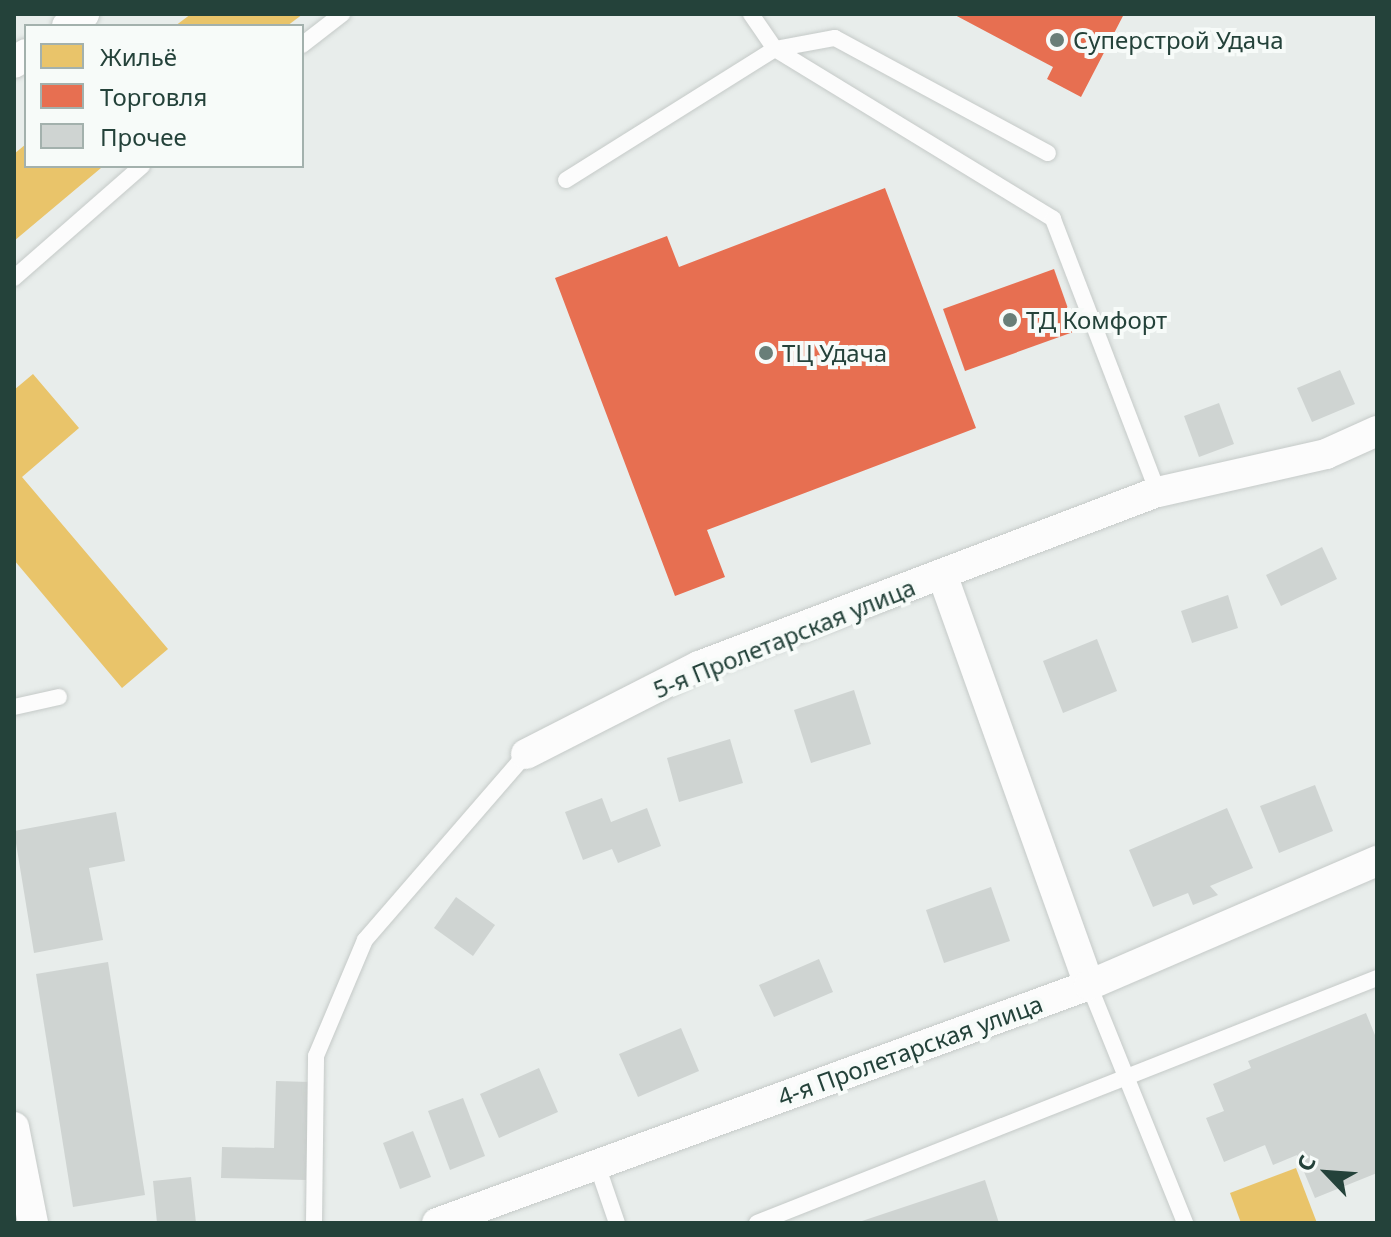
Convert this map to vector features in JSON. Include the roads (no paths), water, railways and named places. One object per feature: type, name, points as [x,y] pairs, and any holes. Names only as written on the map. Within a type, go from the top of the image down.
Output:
[{"type":"street","name":"5-я Пролетарская улица","points":[[526,754],[699,666],[1158,492],[1326,454],[1377,431]]},
{"type":"street","points":[[942,574],[1089,985]]},
{"type":"street","name":"4-я Пролетарская улица","points":[[437,1223],[1089,985],[1377,861]]},
{"type":"street","points":[[14,1127],[33,1223]]},
{"type":"lane","points":[[304,43],[342,14]]},
{"type":"lane","points":[[751,14],[775,49],[1053,219],[1158,492]]},
{"type":"lane","points":[[566,180],[775,49],[835,38],[1048,153]]},
{"type":"lane","points":[[14,278],[143,168]]},
{"type":"lane","points":[[14,707],[59,697]]},
{"type":"lane","name":"5-я Пролетарская улица","points":[[314,1223],[316,1056],[365,940],[526,754]]},
{"type":"lane","points":[[757,1223],[1128,1080],[1377,978]]},
{"type":"lane","points":[[1089,985],[1185,1223]]},
{"type":"lane","points":[[597,1165],[617,1223]]},
{"type":"place","name":"Суперстрой Удача","points":[[1057,40]]},
{"type":"place","name":"ТД Комфорт","points":[[1010,320]]},
{"type":"place","name":"ТЦ Удача","points":[[766,353]]}]
